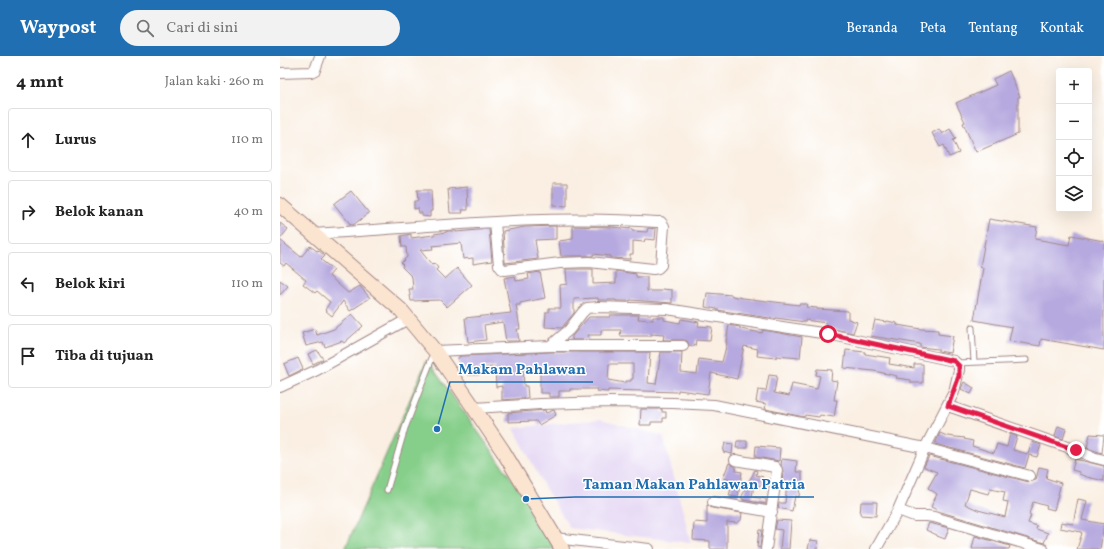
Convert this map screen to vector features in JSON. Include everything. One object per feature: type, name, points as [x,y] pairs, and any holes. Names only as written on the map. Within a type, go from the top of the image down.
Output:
[{"type":"main road","points":[[280,205],[393,302],[435,351],[503,451],[559,543]]},
{"type":"street","points":[[280,73],[311,72],[315,70],[320,56]]},
{"type":"street","points":[[314,234],[559,219],[661,222],[664,226],[661,265],[658,268],[653,269],[589,262],[560,263],[505,270],[499,265],[495,223]]},
{"type":"street","points":[[550,346],[569,330],[587,308],[667,309],[828,334],[946,359],[956,363],[959,366],[959,376],[948,406],[925,448],[898,510],[876,549]]},
{"type":"street","points":[[280,387],[317,370],[408,319]]},
{"type":"street","points":[[435,351],[550,346],[683,346]]},
{"type":"street","points":[[474,408],[610,402],[714,405],[925,448],[1030,476]]},
{"type":"street","points":[[948,406],[1104,460]]},
{"type":"street","points":[[735,460],[777,468],[778,472],[766,549]]},
{"type":"street","points":[[713,502],[772,512]]},
{"type":"street","points":[[898,510],[914,516],[934,517],[1043,549]]},
{"type":"street","points":[[559,543],[649,549]]},
{"type":"lane","points":[[972,328],[974,362]]},
{"type":"lane","points":[[387,490],[405,428],[435,351]]},
{"type":"lane","points":[[956,363],[1026,360]]},
{"type":"shaded area","points":[[601,419],[663,436],[691,543],[570,528],[545,488],[514,428]]},
{"type":"green space","points":[[427,360],[526,499],[556,549],[345,549]]},
{"type":"building","points":[[1009,71],[1020,97],[1018,97],[1018,134],[976,152],[956,103],[996,85],[993,79]]},
{"type":"building","points":[[939,129],[942,134],[950,129],[956,139],[953,140],[959,153],[949,157],[944,145],[940,147],[932,133]]},
{"type":"building","points":[[553,183],[567,183],[567,206],[553,205]]},
{"type":"building","points":[[467,187],[468,210],[462,210],[463,213],[450,213],[448,189]]},
{"type":"building","points":[[417,190],[431,190],[432,211],[430,211],[430,217],[422,216],[422,213],[419,213],[418,208],[414,209],[414,201],[418,201]]},
{"type":"building","points":[[351,191],[369,213],[353,225],[351,225],[334,204]]},
{"type":"building","points":[[989,219],[1037,227],[1035,239],[1069,245],[1071,235],[1104,241],[1104,350],[1041,339],[1040,346],[1009,341],[1012,327],[974,320],[983,268],[980,267]]},
{"type":"building","points":[[280,223],[288,229],[280,239]]},
{"type":"building","points":[[556,226],[556,239],[535,240],[538,259],[505,263],[503,231],[525,227]]},
{"type":"building","points":[[573,226],[612,227],[647,232],[648,228],[656,229],[655,240],[645,239],[644,242],[633,241],[633,254],[630,254],[630,259],[610,258],[610,256],[593,254],[593,256],[561,256],[559,241],[573,239]]},
{"type":"building","points":[[489,229],[492,261],[473,264],[473,258],[463,259],[461,243],[432,246],[433,249],[420,250],[432,265],[434,263],[438,268],[436,270],[445,279],[457,268],[472,285],[447,307],[440,300],[411,301],[409,289],[413,289],[412,277],[402,267],[403,265],[401,263],[407,257],[406,247],[402,247],[401,236],[411,234],[411,238],[434,235],[447,231],[456,232]]},
{"type":"building","points":[[280,240],[301,257],[310,246],[317,251],[318,250],[325,256],[321,260],[334,270],[329,276],[348,293],[360,286],[370,298],[350,311],[343,301],[332,316],[325,310],[330,302],[317,291],[315,293],[303,284],[306,280],[286,263],[284,266],[280,263]]},
{"type":"building","points":[[566,269],[593,269],[593,284],[616,283],[616,271],[636,274],[636,277],[647,277],[647,291],[662,291],[662,289],[672,290],[672,303],[630,300],[598,300],[598,298],[574,299],[574,313],[562,328],[545,327],[546,312],[549,312],[549,308],[561,308],[560,285],[567,284]]},
{"type":"building","points":[[540,272],[545,298],[516,305],[520,329],[517,329],[519,341],[506,341],[503,322],[484,325],[486,340],[468,342],[465,318],[511,313],[504,278],[515,276],[516,281],[529,279],[528,274]]},
{"type":"building","points":[[280,280],[288,286],[280,295]]},
{"type":"building","points":[[707,293],[732,295],[743,298],[799,305],[807,304],[806,307],[817,309],[848,311],[848,319],[857,322],[853,333],[825,327],[826,323],[805,320],[805,322],[776,319],[717,310],[705,307]]},
{"type":"building","points":[[352,314],[363,326],[344,343],[342,341],[325,347],[323,342],[306,346],[302,333],[315,329],[317,335],[334,329]]},
{"type":"building","points":[[610,315],[639,315],[638,319],[653,320],[653,317],[664,317],[664,320],[680,323],[681,319],[699,322],[698,326],[712,327],[710,341],[696,340],[695,346],[689,345],[687,341],[683,340],[663,340],[664,335],[651,334],[651,336],[620,336],[621,330],[601,330],[601,335],[588,335],[589,340],[572,340],[572,336],[589,317],[610,317]]},
{"type":"building","points":[[875,320],[887,321],[897,323],[897,325],[921,329],[938,330],[938,334],[953,336],[950,353],[938,351],[938,349],[920,347],[920,344],[871,336]]},
{"type":"building","points":[[729,325],[740,327],[740,329],[762,333],[763,330],[802,337],[800,358],[757,356],[758,349],[744,346],[737,379],[711,373],[708,394],[678,390],[678,392],[608,390],[608,392],[597,391],[597,389],[570,389],[570,391],[559,391],[559,397],[549,397],[549,393],[540,393],[540,368],[523,369],[524,386],[527,386],[528,398],[502,400],[502,386],[496,387],[495,367],[479,368],[479,375],[468,375],[457,360],[460,356],[550,352],[650,352],[648,383],[656,384],[661,352],[682,352],[681,372],[697,374],[699,359],[722,362]],"holes":[[[609,364],[633,364],[633,379],[631,379],[631,381],[625,381],[625,383],[608,380]]]},
{"type":"building","points":[[317,350],[323,359],[313,364],[308,354]]},
{"type":"building","points":[[846,350],[865,352],[865,354],[890,358],[889,364],[914,368],[914,364],[923,364],[923,383],[911,383],[911,380],[896,378],[897,376],[874,371],[844,368]]},
{"type":"building","points":[[298,358],[303,369],[289,376],[284,364]]},
{"type":"building","points":[[817,369],[832,370],[831,380],[837,381],[834,400],[837,400],[834,417],[805,415],[804,417],[765,409],[766,404],[756,402],[758,390],[766,391],[769,375],[777,376],[774,393],[789,396],[792,384],[817,389],[820,376],[816,375]]},
{"type":"building","points":[[964,382],[974,388],[971,394],[961,389]]},
{"type":"building","points":[[641,409],[662,409],[662,412],[666,412],[666,418],[663,418],[663,422],[651,422],[651,425],[640,425]]},
{"type":"building","points":[[545,410],[546,413],[554,410],[556,415],[539,425],[536,421],[508,422],[508,413]]},
{"type":"building","points":[[1058,426],[1066,429],[1063,439],[1055,436]]},
{"type":"building","points":[[940,433],[947,436],[965,438],[964,439],[973,441],[972,446],[994,453],[997,444],[1007,447],[1010,434],[1017,436],[1013,450],[1028,454],[1032,442],[1041,445],[1037,457],[1029,455],[1025,468],[935,444]]},
{"type":"building","points":[[1090,434],[1104,435],[1102,453],[1087,448]]},
{"type":"building","points":[[737,441],[747,441],[747,448],[736,448]]},
{"type":"building","points":[[725,443],[733,444],[732,454],[723,452]]},
{"type":"building","points":[[756,446],[780,448],[779,461],[755,457]]},
{"type":"building","points":[[929,456],[1029,482],[1036,480],[1039,467],[1048,469],[1046,478],[1061,483],[1054,510],[1046,508],[1047,506],[1033,502],[1028,523],[1037,526],[1036,529],[1048,533],[1044,543],[941,512],[931,507],[937,494],[928,488],[937,472],[924,467]],"holes":[[[970,489],[988,494],[990,489],[1005,492],[1003,501],[1008,502],[1005,517],[978,510],[965,504]]]},
{"type":"building","points":[[782,459],[797,461],[796,472],[802,472],[802,483],[800,483],[799,497],[795,496],[792,511],[778,508],[779,503],[785,503],[787,482],[782,482]]},
{"type":"building","points":[[1075,459],[1104,466],[1104,481],[1087,477],[1072,470]]},
{"type":"building","points":[[729,463],[736,467],[736,471],[742,472],[738,497],[729,496],[733,480],[723,478]]},
{"type":"building","points":[[755,470],[757,471],[756,475],[763,477],[761,486],[754,485],[752,497],[766,499],[766,504],[743,500],[743,498],[741,498]]},
{"type":"building","points":[[1078,499],[1087,501],[1082,520],[1104,524],[1100,549],[1077,549],[1082,533],[1060,528],[1061,522],[1073,524]]},
{"type":"building","points":[[861,502],[877,502],[876,516],[860,515]]},
{"type":"building","points":[[707,505],[712,508],[742,513],[741,520],[737,523],[727,522],[727,549],[710,549],[710,541],[693,540],[694,522],[707,523]]},
{"type":"building","points":[[777,520],[791,521],[789,549],[780,549],[782,530],[775,529]]},
{"type":"building","points":[[929,523],[949,528],[945,539],[926,530]]},
{"type":"building","points":[[759,530],[762,530],[760,548],[757,547]]},
{"type":"building","points":[[975,536],[1010,546],[1009,549],[972,549]]},
{"type":"building","points":[[810,540],[818,541],[817,549],[808,549]]},
{"type":"place","name":"Makam Pahlawan","points":[[437,429]]},
{"type":"place","name":"Taman Makan Pahlawan Patria","points":[[526,499]]},
{"type":"route","points":[[828,334],[954,361],[959,366],[960,370],[954,392],[948,406],[1076,450]]}]
